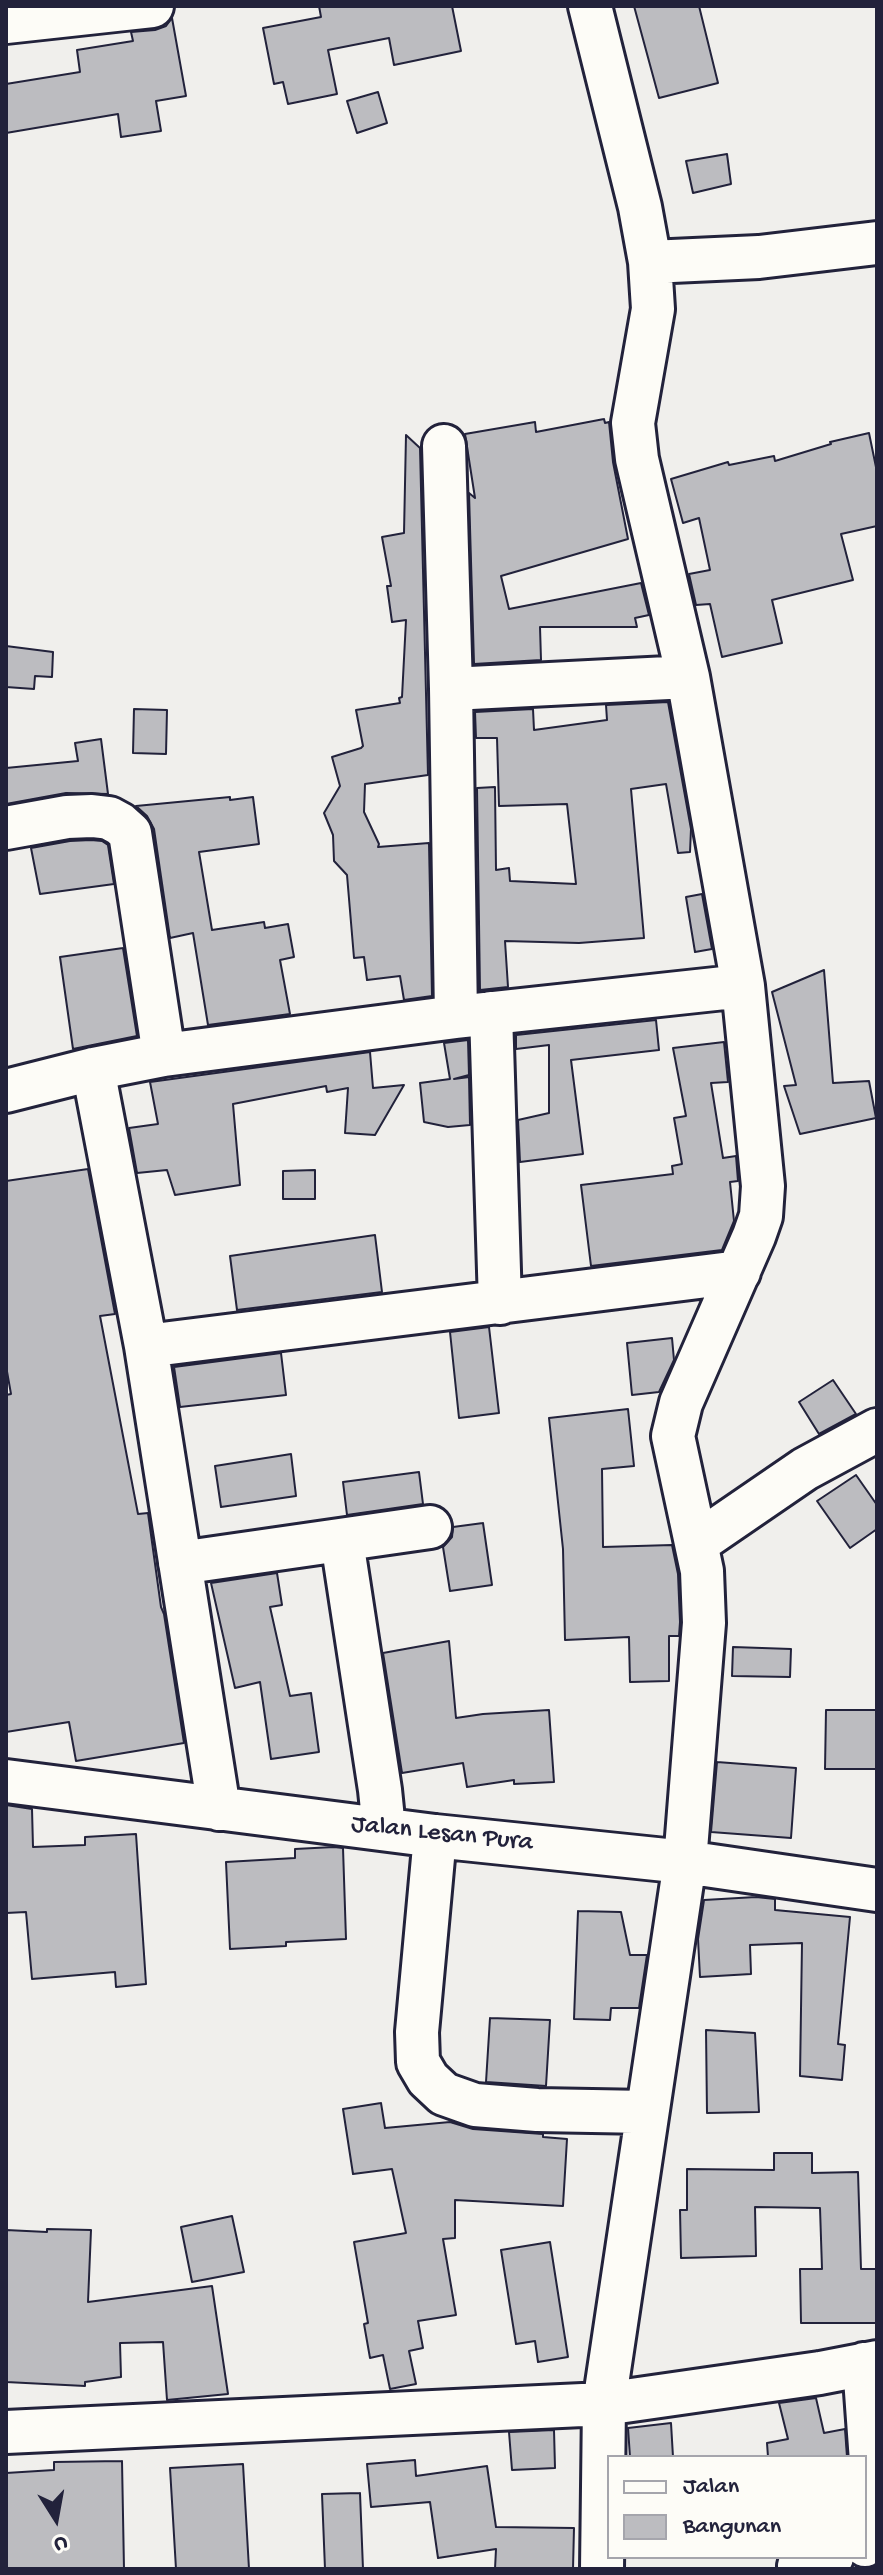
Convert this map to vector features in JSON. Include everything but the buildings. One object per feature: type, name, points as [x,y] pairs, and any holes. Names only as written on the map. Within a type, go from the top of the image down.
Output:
[{"type":"street","points":[[6,22],[152,6]]},
{"type":"street","points":[[590,6],[640,207],[650,262],[653,309],[633,423],[637,459],[688,677],[743,986],[763,1186],[761,1216],[681,1403],[673,1436],[702,1571],[704,1623],[685,1862],[604,2404],[602,2569]]},
{"type":"street","points":[[650,262],[759,257],[877,243]]},
{"type":"street","points":[[444,446],[451,689],[473,1015],[500,1303]]},
{"type":"street","points":[[451,689],[688,677]]},
{"type":"street","points":[[6,828],[67,817],[92,816],[109,818],[130,833],[164,1055]]},
{"type":"street","points":[[6,1091],[164,1055],[473,1015],[743,986]]},
{"type":"street","points":[[93,1069],[146,1346],[219,1809]]},
{"type":"street","points":[[146,1346],[739,1272]]},
{"type":"street","points":[[697,1543],[805,1469],[877,1430]]},
{"type":"street","points":[[180,1563],[430,1527]]},
{"type":"street","points":[[342,1541],[384,1829]]},
{"type":"street","name":"Jalan Lesan Pura","points":[[6,1781],[435,1836],[685,1862],[877,1890]]},
{"type":"street","points":[[435,1836],[417,2032],[418,2062],[428,2079],[444,2094],[475,2105],[537,2110],[647,2112]]},
{"type":"street","points":[[6,2432],[604,2404],[870,2363],[875,2517],[874,2536],[867,2543]]}]
